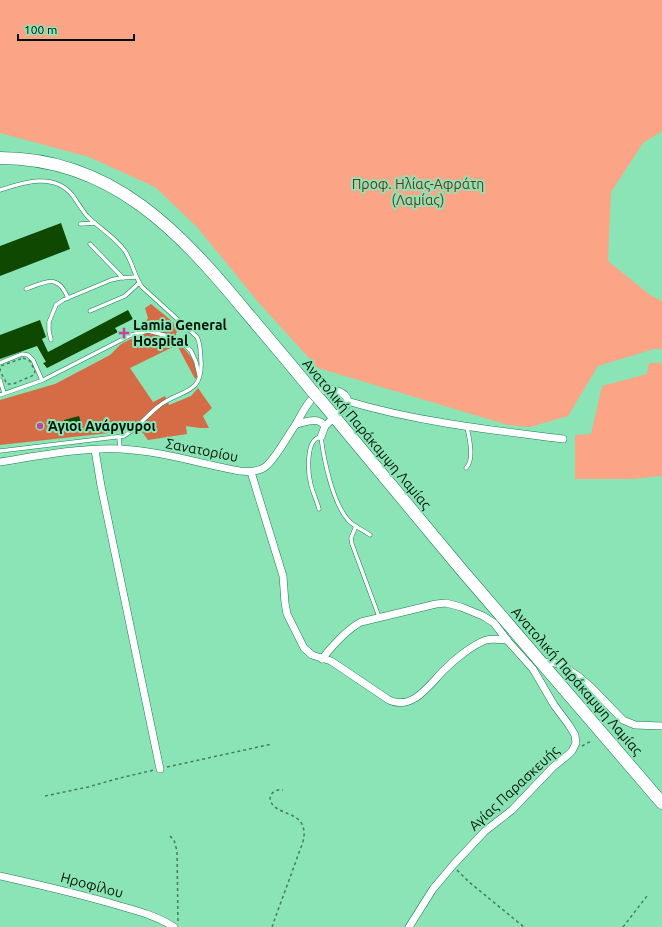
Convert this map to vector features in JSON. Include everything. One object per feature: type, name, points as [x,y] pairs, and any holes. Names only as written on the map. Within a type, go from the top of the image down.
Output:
[{"type":"main road","name":"Ανατολική Παράκαμψη Λαμίας","points":[[0,158],[38,161],[72,170],[107,184],[144,206],[167,225],[199,257],[322,402],[330,421],[512,640],[541,662],[662,803]]},
{"type":"street","name":"Σανατορίου","points":[[0,462],[95,450],[120,449],[251,472],[261,469],[270,463],[310,401],[322,389],[331,389],[342,393],[348,401]]},
{"type":"street","points":[[321,437],[330,421],[346,406],[348,401],[373,409],[403,415],[467,426],[563,439]]},
{"type":"street","points":[[296,424],[318,420],[322,422],[330,421]]},
{"type":"street","points":[[95,450],[101,486],[160,769]]},
{"type":"street","points":[[251,472],[283,576],[287,614],[306,650],[312,656],[331,661],[389,700],[395,703],[401,703],[419,696],[449,665],[479,644],[491,639],[512,640]]},
{"type":"street","name":"Αγίας Παρασκευής","points":[[322,659],[339,640],[361,622],[442,603],[461,607],[486,617],[498,626],[512,640],[538,677],[554,705],[570,725],[575,736],[576,743],[572,752],[549,771],[512,810],[482,835],[454,864],[434,889],[409,927]]},
{"type":"street","points":[[541,662],[555,663],[574,673],[591,687],[623,720],[635,725],[662,726]]},
{"type":"street","name":"Ηροφίλου","points":[[0,876],[97,899],[152,916],[165,921],[174,927]]},
{"type":"lane","points":[[0,190],[30,181],[40,181],[59,185],[66,189],[73,196],[87,216],[124,250],[134,269],[136,277],[148,294],[197,337],[200,345],[201,367],[200,380],[190,389],[162,403],[134,429],[124,436],[56,443],[0,451]]},
{"type":"lane","points":[[80,224],[96,223]]},
{"type":"lane","points":[[90,244],[123,278]]},
{"type":"lane","points":[[51,340],[49,331],[51,315],[56,305],[60,302],[111,280],[136,277]]},
{"type":"lane","points":[[26,290],[47,281],[53,281],[60,284],[68,298]]},
{"type":"lane","points":[[90,311],[125,296],[139,282]]},
{"type":"lane","points":[[0,380],[2,394],[42,380],[131,335],[148,330],[172,337],[183,343],[191,351],[200,380]]},
{"type":"lane","points":[[0,364],[22,354],[28,355],[42,380]]},
{"type":"lane","points":[[466,468],[469,465],[471,458],[467,426]]},
{"type":"lane","points":[[119,437],[120,449]]},
{"type":"lane","points":[[320,509],[310,479],[310,453],[313,441],[321,437],[323,455],[337,499],[349,521],[370,535]]},
{"type":"lane","points":[[356,526],[351,538],[352,544],[378,614]]},
{"type":"path","points":[[25,358],[30,361],[35,373],[33,376],[8,385],[5,382],[0,370],[0,364],[25,358]]},
{"type":"path","points":[[272,927],[304,837],[304,830],[297,818],[275,807],[271,803],[270,798],[273,792],[278,789],[283,790]]},
{"type":"path","points":[[170,836],[174,840],[177,851],[178,927]]},
{"type":"path","points":[[454,864],[457,870],[469,882],[524,927]]},
{"type":"path","points":[[623,927],[647,896]]},
{"type":"green space","name":"Προφ. Ηλίας-Αφράτη (Λαμίας)","points":[[0,0],[662,0],[662,131],[643,143],[611,192],[608,261],[650,295],[662,301],[662,349],[654,349],[598,366],[568,416],[530,427],[508,425],[318,368],[259,303],[197,227],[155,187],[89,157],[0,133]]},
{"type":"green space","points":[[649,363],[662,363],[662,476],[633,479],[575,479],[575,435],[591,434],[602,386],[647,374]]},
{"type":"shaded area","points":[[151,304],[173,322],[177,331],[174,340],[183,347],[193,360],[198,376],[195,379],[177,345],[130,368],[153,402],[165,396],[169,405],[191,396],[198,388],[212,408],[203,416],[209,428],[186,426],[187,434],[148,440],[143,433],[133,425],[118,432],[0,445],[0,400],[55,384],[110,355],[121,344],[137,336],[148,318],[145,308]]},
{"type":"building","points":[[61,223],[70,249],[0,276],[0,246]]},
{"type":"building","points":[[128,310],[133,319],[115,328],[118,332],[47,368],[43,363],[46,362],[37,346],[0,359],[0,335],[40,320],[46,337],[42,339],[48,352]]},
{"type":"building","points":[[79,416],[82,426],[67,430],[64,420]]},
{"type":"place","name":"Lamia General Hospital","points":[[124,333]]},
{"type":"place","name":"Άγιοι Ανάργυροι","points":[[40,426]]}]
